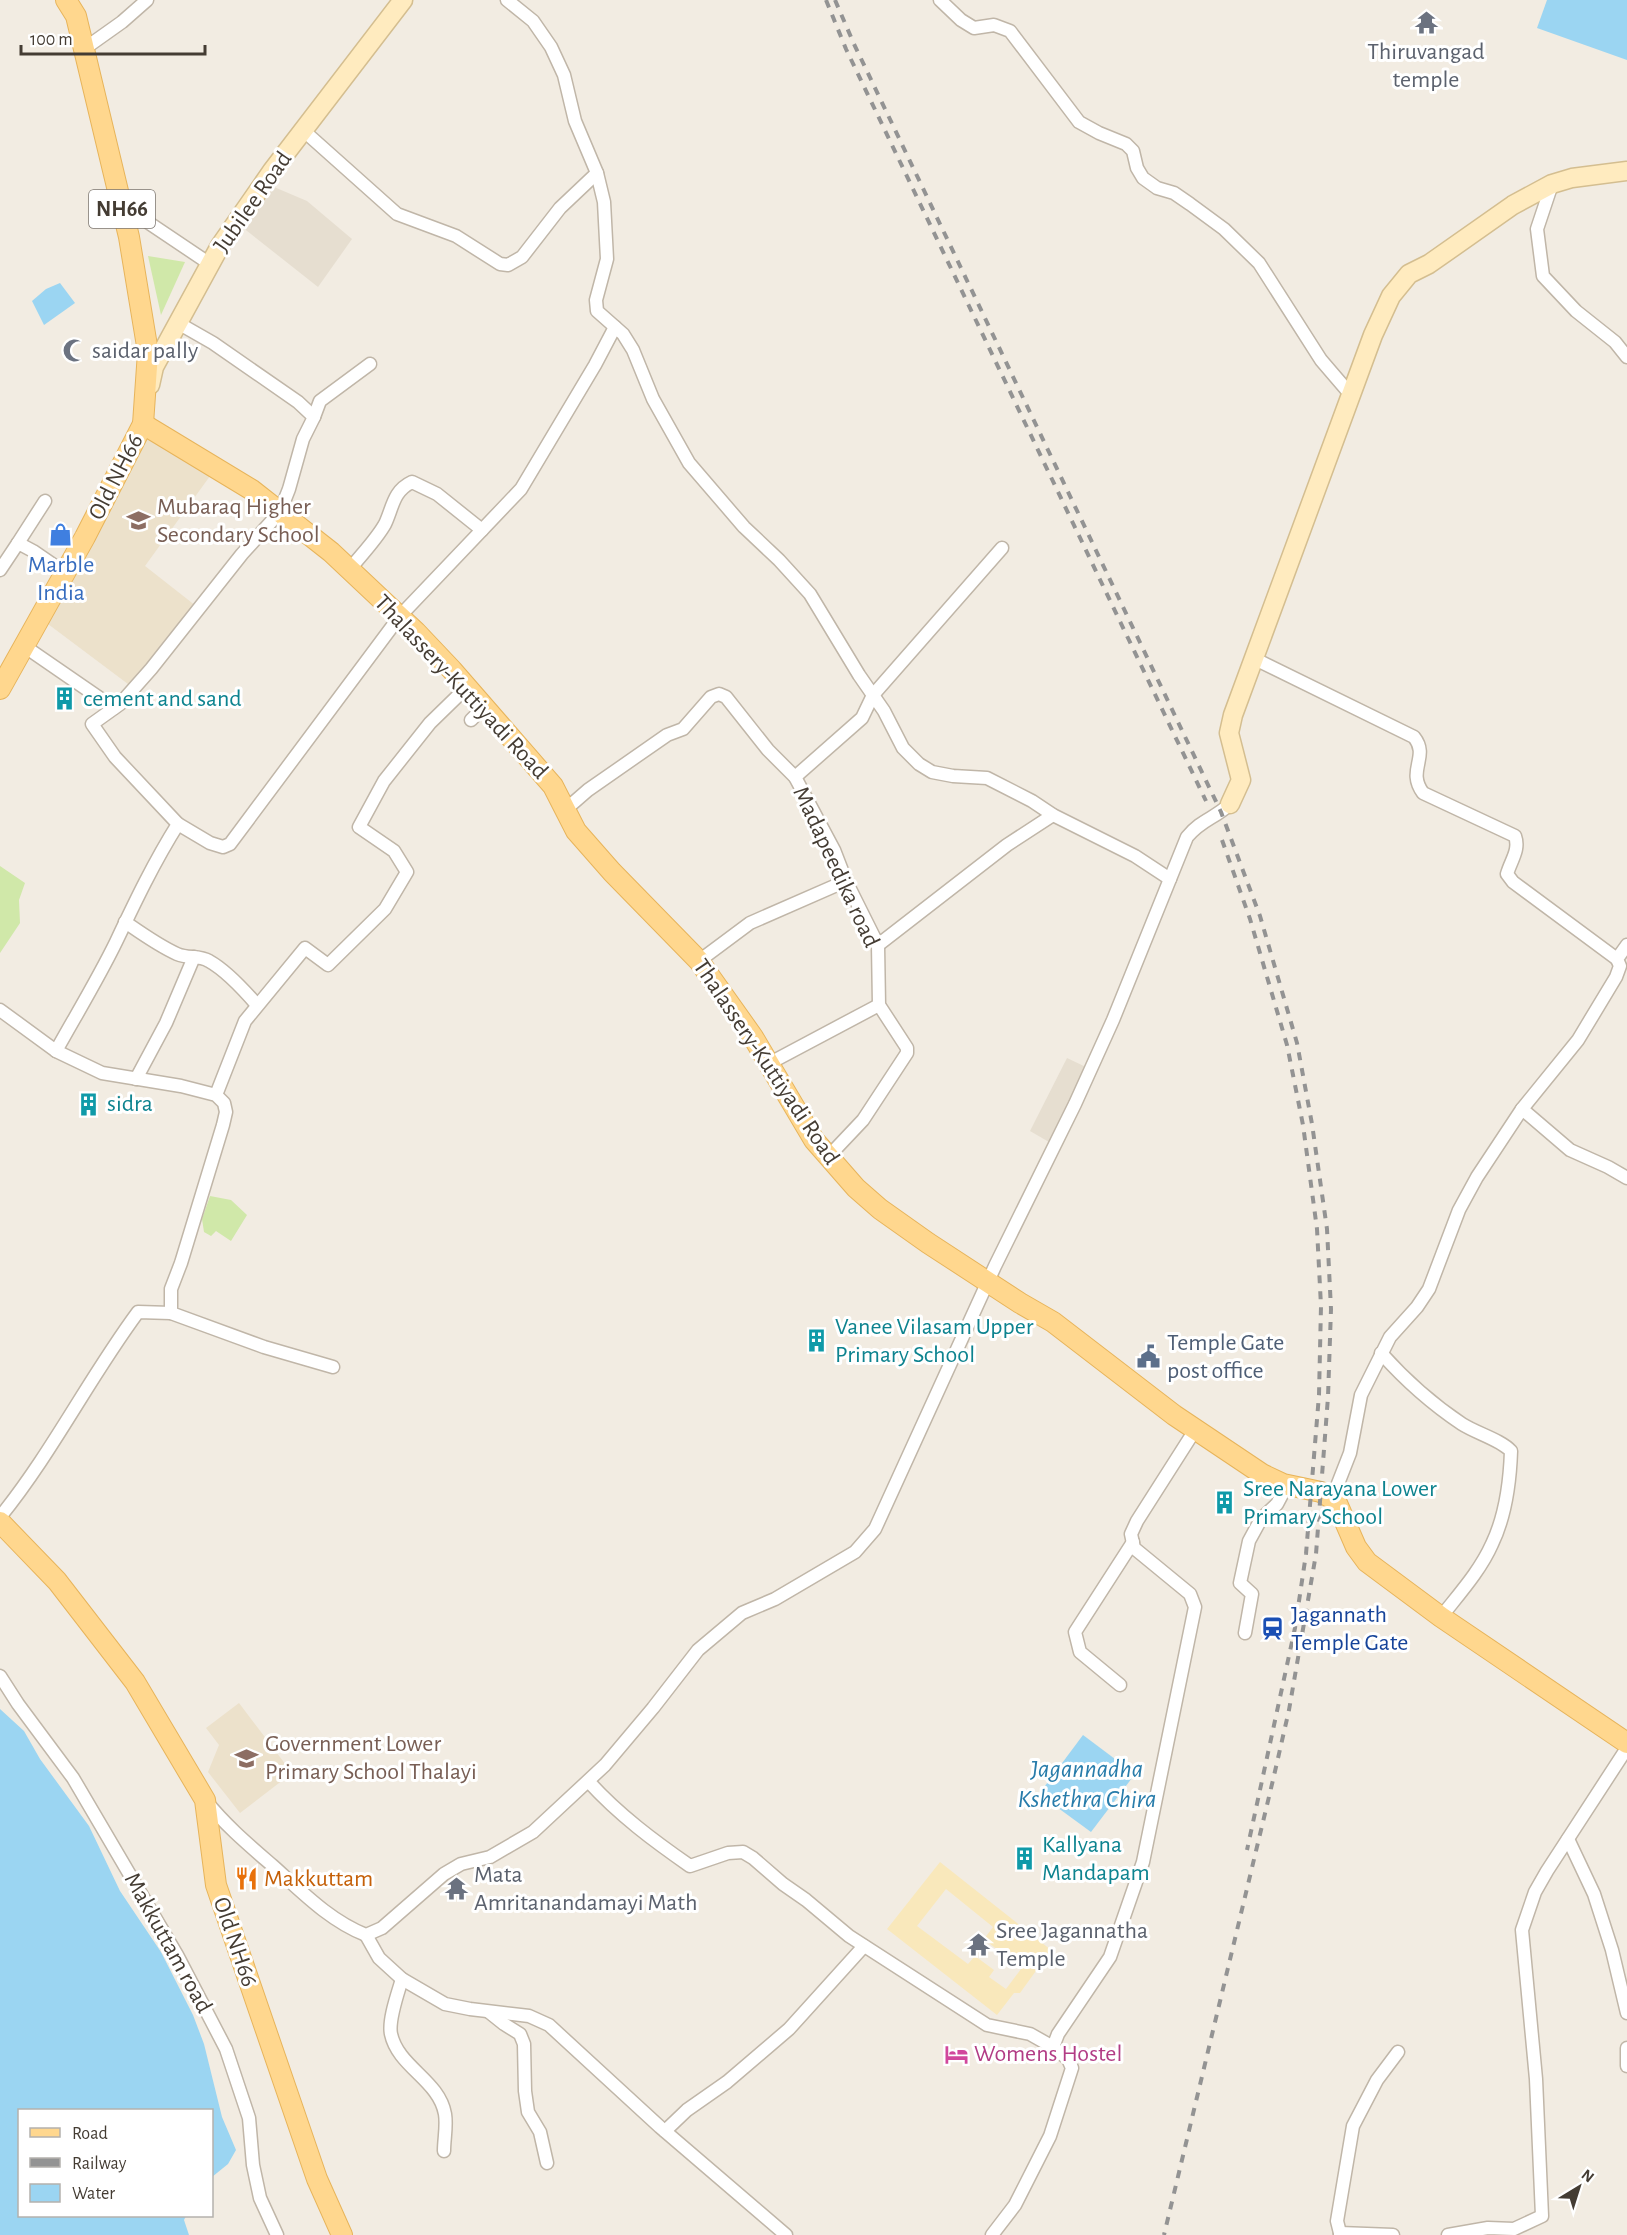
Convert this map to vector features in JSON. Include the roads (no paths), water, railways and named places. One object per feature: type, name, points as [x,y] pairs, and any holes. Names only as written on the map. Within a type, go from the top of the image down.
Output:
[{"type":"main road","name":"Old NH66","points":[[0,689],[66,573],[142,424],[148,352],[129,237],[76,16],[66,0]]},
{"type":"main road","name":"Thalassery-Kuttiyadi Road","points":[[142,424],[252,490],[280,512],[350,569],[400,616],[467,687],[478,713],[528,756],[553,786],[576,831],[612,872],[699,961],[753,1037],[814,1140],[856,1188],[880,1209],[928,1243],[1053,1322],[1196,1430],[1262,1474],[1287,1485],[1320,1492],[1332,1498]]},
{"type":"main road","points":[[1332,1498],[1341,1509],[1356,1547],[1367,1562],[1441,1617],[1627,1743]]},
{"type":"main road","name":"Old NH66","points":[[0,1522],[57,1581],[135,1682],[206,1800],[216,1885],[317,2179],[342,2235]]},
{"type":"street","points":[[84,49],[122,22],[147,0]]},
{"type":"street","name":"Jubilee Road","points":[[142,424],[154,367],[220,246],[266,181],[403,0]]},
{"type":"street","points":[[507,0],[533,21],[551,47],[564,75],[575,121],[597,173],[604,202],[607,259],[596,300],[597,311],[622,334],[633,350],[653,399],[689,463],[744,527],[810,594],[884,711],[903,748],[932,772],[987,778],[1032,801],[1053,815],[1135,856],[1170,879]]},
{"type":"street","points":[[940,0],[961,20],[974,28],[994,25],[1010,31],[1079,122],[1126,144],[1133,151],[1137,168],[1143,178],[1157,188],[1174,193],[1224,229],[1259,263],[1322,360],[1352,395]]},
{"type":"street","points":[[304,132],[396,214],[456,236],[500,264],[508,266],[522,257],[560,208],[597,173]]},
{"type":"street","points":[[366,1935],[382,1928],[444,1874],[461,1864],[490,1857],[533,1832],[589,1782],[653,1708],[698,1650],[742,1613],[775,1599],[855,1552],[875,1529],[995,1266],[1065,1125],[1113,1020],[1187,837],[1201,822],[1221,812],[1230,804],[1241,780],[1231,747],[1230,724],[1373,335],[1391,296],[1409,274],[1429,264],[1513,205],[1552,184],[1572,178],[1627,171]]},
{"type":"street","points":[[1552,184],[1537,229],[1543,276],[1576,311],[1615,342],[1627,357]]},
{"type":"street","points":[[120,202],[210,264]]},
{"type":"street","points":[[178,323],[230,354],[298,402],[314,417]]},
{"type":"street","points":[[370,364],[320,401],[303,439],[280,512],[242,554],[151,669],[120,704],[92,724],[115,758],[178,824],[210,843],[223,847],[230,844],[400,616],[521,489],[615,327]]},
{"type":"street","points":[[350,569],[384,525],[397,493],[403,486],[412,482],[437,495],[482,530]]},
{"type":"street","points":[[0,570],[45,501]]},
{"type":"street","points":[[18,543],[66,573]]},
{"type":"street","points":[[795,777],[862,718],[873,695],[1002,548]]},
{"type":"street","points":[[24,646],[114,708]]},
{"type":"street","points":[[1253,658],[1414,737],[1419,744],[1420,754],[1416,772],[1417,784],[1423,793],[1515,836],[1518,844],[1517,850],[1507,874],[1513,882],[1617,959],[1620,966],[1616,977],[1578,1040],[1522,1109],[1494,1149],[1459,1210],[1430,1289],[1390,1337],[1381,1353],[1361,1395],[1350,1453],[1332,1498]]},
{"type":"street","points":[[216,1095],[241,1029],[257,1005],[305,948],[328,965],[385,909],[407,872],[394,851],[359,827],[384,781],[430,723],[467,687]]},
{"type":"street","name":"Madapeedika road","points":[[565,810],[588,790],[667,735],[683,729],[711,697],[719,694],[726,697],[768,750],[795,777],[834,850],[846,881],[878,945],[879,1005]]},
{"type":"street","points":[[878,945],[1007,845],[1053,815]]},
{"type":"street","points":[[56,1051],[115,943],[158,856],[178,824]]},
{"type":"street","points":[[699,961],[750,923],[846,881]]},
{"type":"street","points":[[125,922],[178,955],[199,957],[209,961],[244,990],[257,1005]]},
{"type":"street","points":[[1617,959],[1627,945]]},
{"type":"street","points":[[136,1079],[166,1023],[194,957]]},
{"type":"street","points":[[768,1064],[879,1005],[907,1048],[907,1053],[863,1120],[828,1157]]},
{"type":"street","points":[[0,1010],[56,1051],[102,1073],[181,1086],[216,1095],[224,1103],[226,1112],[200,1206],[171,1290],[171,1313]]},
{"type":"street","points":[[1522,1109],[1569,1150],[1627,1178]]},
{"type":"street","points":[[0,1517],[27,1484],[114,1345],[138,1311],[171,1313],[264,1347],[333,1367]]},
{"type":"street","points":[[1381,1353],[1404,1379],[1437,1407],[1482,1436],[1506,1445],[1511,1451],[1502,1514],[1493,1543],[1471,1578],[1441,1617]]},
{"type":"street","points":[[1053,2047],[1058,2034],[1110,1957],[1143,1862],[1195,1606],[1190,1594],[1134,1548],[1131,1534],[1137,1521],[1196,1430]]},
{"type":"street","points":[[1245,1634],[1252,1594],[1240,1583],[1249,1541],[1261,1519],[1277,1504],[1287,1485]]},
{"type":"street","points":[[1120,1685],[1080,1652],[1075,1632],[1133,1542]]},
{"type":"street","name":"Makkuttam road","points":[[0,1676],[73,1778],[177,1955],[226,2049],[249,2118],[253,2165],[260,2198],[277,2235]]},
{"type":"street","points":[[1448,2235],[1488,2228],[1514,2229],[1542,2216],[1536,2079],[1522,1930],[1535,1892],[1627,1748]]},
{"type":"street","points":[[589,1782],[607,1802],[654,1841],[690,1866],[728,1853],[743,1852],[864,1946],[987,2025],[1030,2034],[1068,2059],[1072,2068],[1050,2136],[1015,2205],[992,2235]]},
{"type":"street","points":[[206,1800],[251,1847],[315,1904],[348,1928],[366,1935],[379,1958],[402,1979],[445,2004],[529,2016],[549,2025],[665,2131],[786,2235]]},
{"type":"street","points":[[1568,1839],[1594,1894],[1612,1950],[1627,2013]]},
{"type":"street","points":[[665,2131],[687,2110],[728,2082],[789,2029],[864,1946]]},
{"type":"street","points":[[402,1979],[391,2033],[406,2062],[418,2072],[439,2098],[445,2112],[444,2151]]},
{"type":"street","points":[[489,2012],[520,2034],[524,2044],[528,2112],[540,2132],[547,2163]]},
{"type":"street","points":[[1627,2048],[1627,2066]]},
{"type":"street","points":[[1393,2235],[1340,2234],[1337,2221],[1353,2126],[1377,2080],[1398,2052]]},
{"type":"water","points":[[1547,0],[1627,0],[1627,60],[1537,28]]},
{"type":"water","points":[[60,283],[75,303],[44,325],[32,301],[46,289]]},
{"type":"water","points":[[0,1709],[24,1731],[40,1759],[89,1826],[120,1891],[161,1952],[193,2015],[204,2044],[222,2117],[236,2150],[228,2164],[213,2176],[213,2109],[18,2109],[18,2217],[186,2217],[184,2220],[189,2235],[0,2235]]},
{"type":"water","name":"Jagannadha Kshethra Chira","points":[[1083,1735],[1135,1774],[1091,1832],[1039,1794]]},
{"type":"railway","points":[[826,0],[846,49],[1206,801]]},
{"type":"railway","points":[[835,0],[1221,812],[1260,916],[1297,1043],[1312,1124],[1327,1229],[1331,1309],[1328,1397],[1316,1554],[1289,1710],[1164,2235]]},
{"type":"railway","points":[[1222,840],[1250,919],[1287,1045],[1303,1125],[1317,1229],[1321,1306],[1319,1395],[1306,1554],[1295,1628],[1247,1850]]},
{"type":"place","name":"Thiruvangad temple","points":[[1426,22]]},
{"type":"place","name":"saidar pally","points":[[74,351]]},
{"type":"place","name":"Mubaraq Higher Secondary School","points":[[139,521]]},
{"type":"place","name":"Marble India","points":[[61,535]]},
{"type":"place","name":"cement and sand","points":[[65,699]]},
{"type":"place","name":"sidra","points":[[89,1104]]},
{"type":"place","name":"Vanee Vilasam Upper Primary School","points":[[817,1341]]},
{"type":"place","name":"Temple Gate post office","points":[[1149,1357]]},
{"type":"place","name":"Sree Narayana Lower Primary School","points":[[1225,1503]]},
{"type":"place","name":"Jagannath Temple Gate","points":[[1273,1629]]},
{"type":"place","name":"Government Lower Primary School Thalayi","points":[[247,1758]]},
{"type":"place","name":"Kallyana Mandapam","points":[[1024,1859]]},
{"type":"place","name":"Makkuttam","points":[[246,1879]]},
{"type":"place","name":"Mata Amritanandamayi Math","points":[[456,1889]]},
{"type":"place","name":"Sree Jagannatha Temple","points":[[978,1945]]},
{"type":"place","name":"Womens Hostel","points":[[956,2054]]}]
